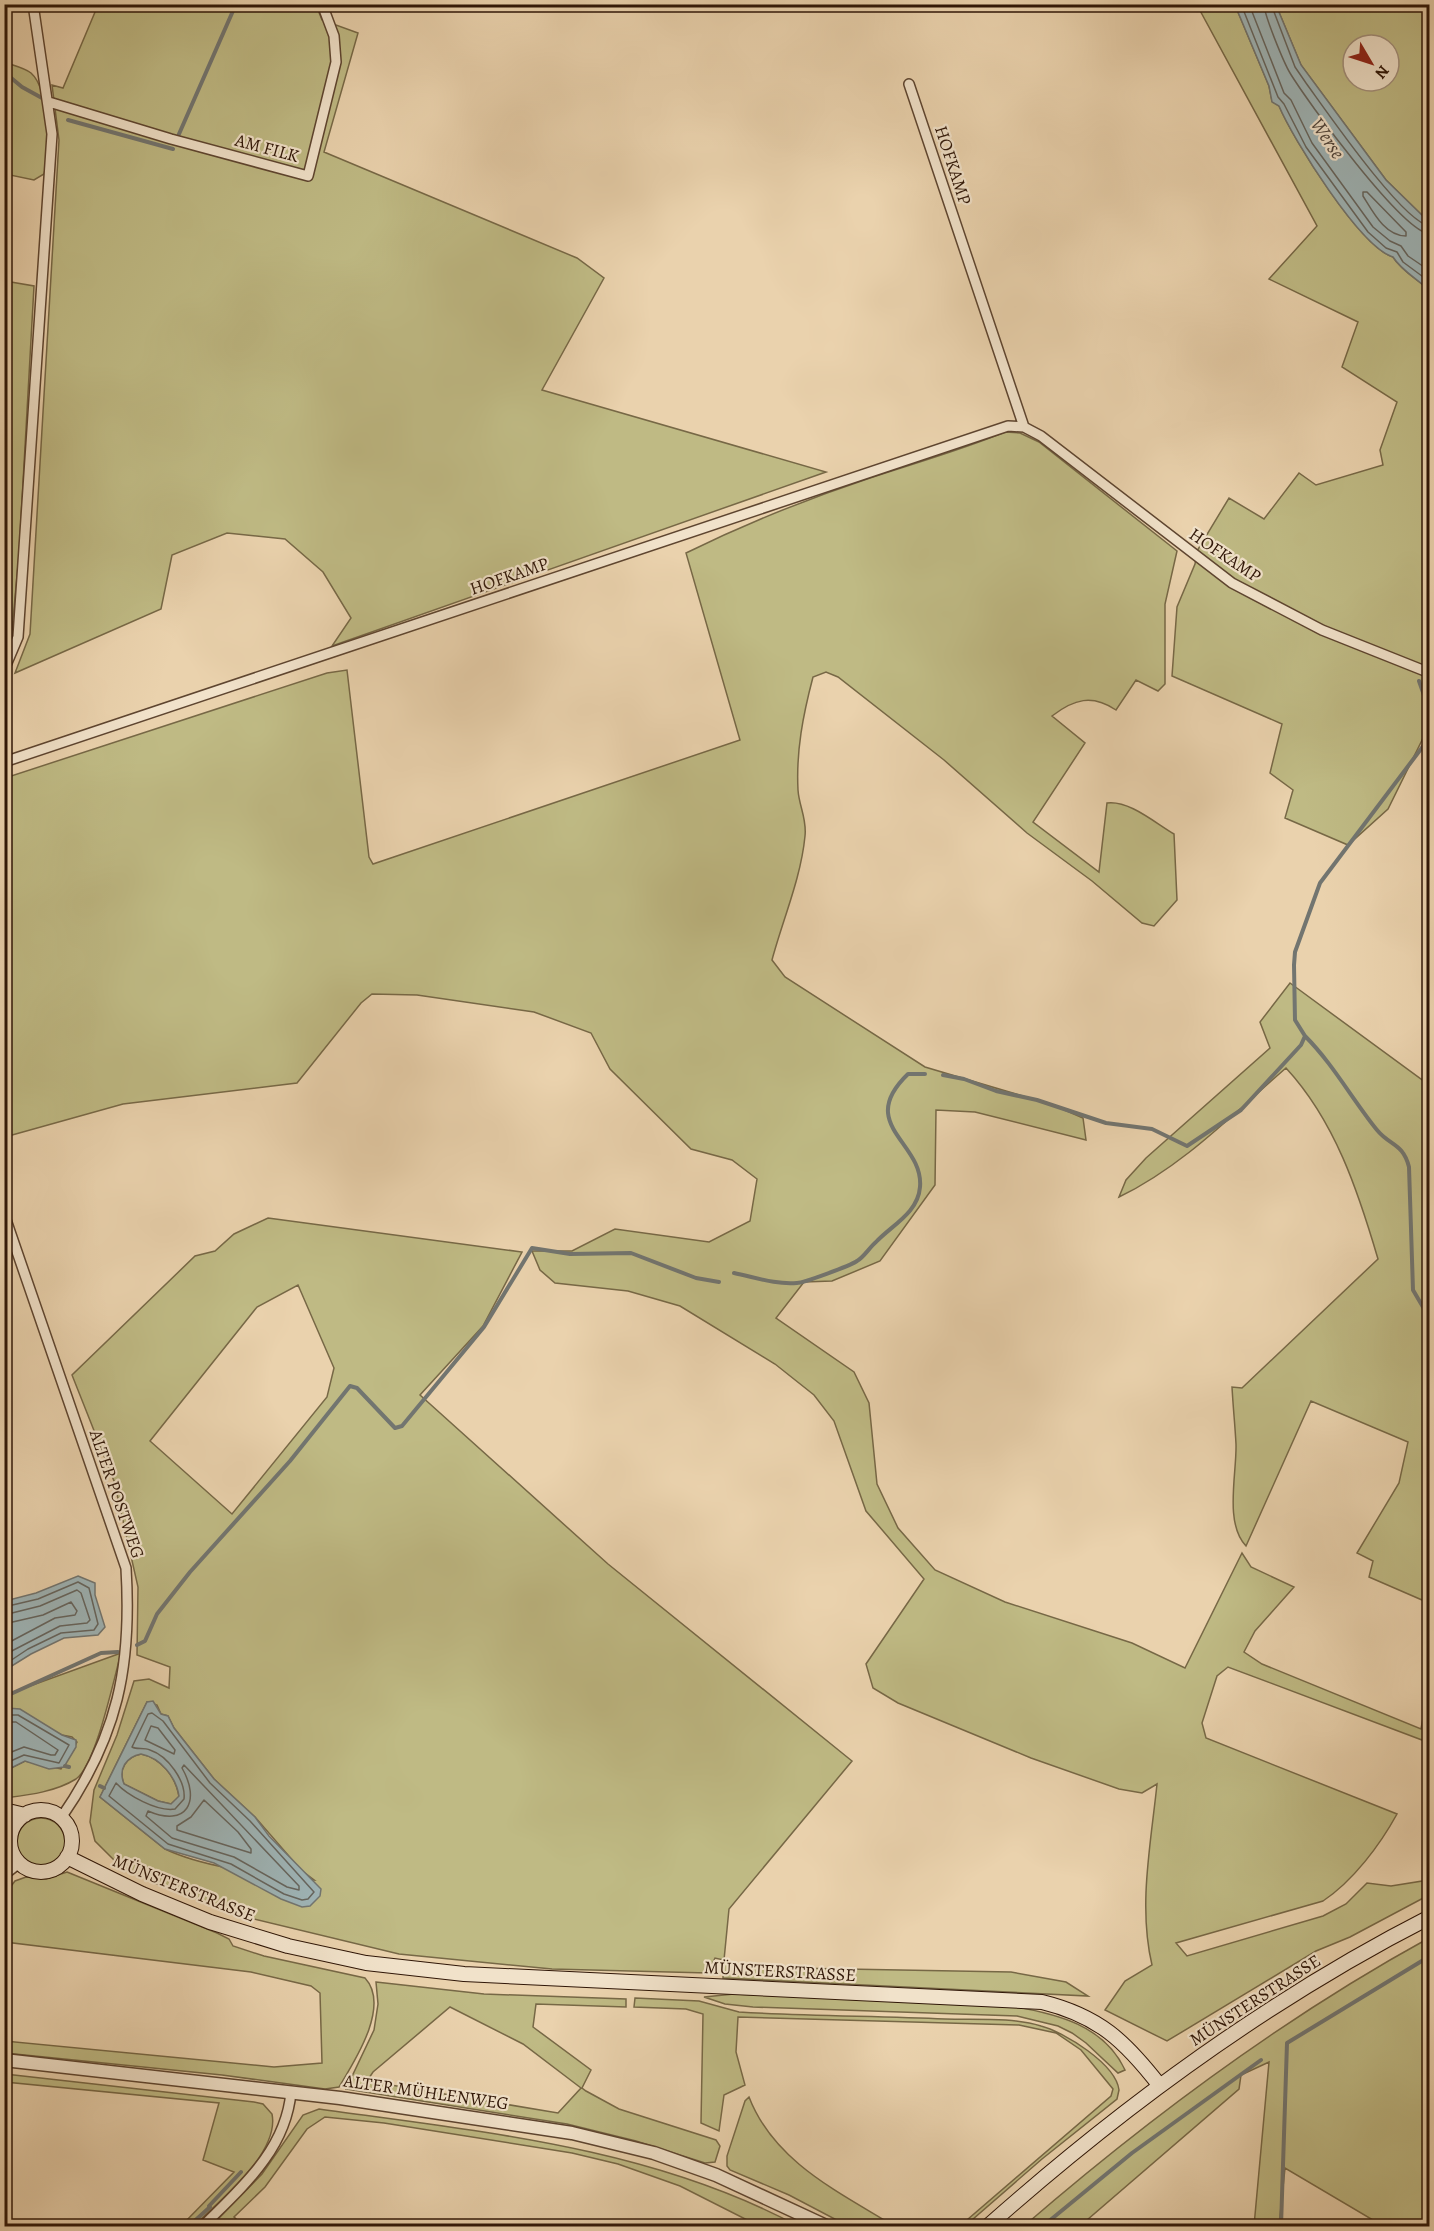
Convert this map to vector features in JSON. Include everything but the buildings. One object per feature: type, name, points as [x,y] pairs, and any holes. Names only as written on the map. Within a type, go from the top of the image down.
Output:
[{"type":"main road","points":[[4,1810],[25,1815]]},
{"type":"main road","points":[[43,1810],[61,1818],[71,1836],[67,1857],[61,1864],[44,1872],[26,1868],[18,1862],[13,1855],[7,1834],[17,1821],[25,1815],[43,1810]]},
{"type":"main road","name":"MÜNSTERSTRASSE","points":[[67,1857],[142,1894],[210,1922],[288,1946],[366,1963],[464,1974],[1042,2002],[1066,2008],[1107,2028],[1125,2044],[1160,2086],[1255,2018],[1362,1952],[1430,1917]]},
{"type":"main road","points":[[988,2226],[1160,2086]]},
{"type":"street","points":[[4,670],[18,637],[52,134],[33,4]]},
{"type":"street","name":"AM FILK","points":[[49,102],[171,140],[308,176],[336,62],[334,36],[322,4]]},
{"type":"street","name":"HOFKAMP","points":[[909,84],[1024,427]]},
{"type":"street","name":"HOFKAMP","points":[[4,762],[373,640],[968,437],[1008,426],[1024,427],[1041,436],[1232,583],[1322,630],[1430,673]]},
{"type":"street","name":"ALTER POSTWEG","points":[[4,1214],[126,1568],[129,1620],[124,1670],[113,1716],[95,1763],[61,1818]]},
{"type":"street","points":[[4,1874],[18,1862]]},
{"type":"street","name":"ALTER MÜHLENWEG","points":[[4,2060],[291,2092],[526,2125],[654,2153],[716,2175],[826,2226]]},
{"type":"street","points":[[203,2226],[264,2161],[283,2126],[291,2092]]},
{"type":"shaded area","points":[[98,5],[316,5],[322,20],[358,33],[324,152],[577,258],[604,278],[542,390],[826,472],[332,646],[351,618],[323,572],[285,539],[227,533],[172,555],[161,609],[15,673],[30,634],[59,140],[52,85],[63,88]]},
{"type":"shaded area","points":[[1197,5],[1235,5],[1269,86],[1272,101],[1279,106],[1298,142],[1329,190],[1363,234],[1379,249],[1393,257],[1429,290],[1429,726],[1388,809],[1348,845],[1285,818],[1293,790],[1270,773],[1282,724],[1172,676],[1177,607],[1195,564],[1197,551],[1229,498],[1264,519],[1299,473],[1316,485],[1383,465],[1380,450],[1397,402],[1342,367],[1358,322],[1269,279],[1317,226]]},
{"type":"shaded area","points":[[1276,5],[1429,5],[1429,222],[1386,180],[1301,65]]},
{"type":"shaded area","points":[[4,62],[31,73],[42,92],[48,137],[46,164],[44,174],[34,180],[5,174]]},
{"type":"shaded area","points":[[5,281],[34,286],[19,554],[11,641],[5,661],[8,617],[4,613]]},
{"type":"shaded area","points":[[1005,432],[1020,433],[1039,442],[1177,551],[1165,604],[1165,684],[1158,691],[1136,680],[1116,710],[1091,700],[1076,702],[1052,716],[1085,743],[1033,822],[1099,872],[1107,803],[1124,805],[1142,813],[1174,834],[1177,900],[1154,926],[1142,923],[1092,881],[1027,833],[944,760],[838,677],[826,672],[813,677],[803,719],[798,761],[798,790],[805,830],[803,852],[796,883],[772,960],[785,977],[925,1067],[1053,1105],[1083,1118],[1086,1140],[975,1112],[936,1110],[935,1185],[880,1261],[832,1281],[804,1282],[776,1318],[854,1372],[869,1403],[877,1484],[898,1528],[935,1570],[1005,1602],[1132,1643],[1185,1668],[1242,1553],[1251,1567],[1294,1587],[1255,1631],[1244,1652],[1262,1664],[1421,1729],[1429,1686],[1429,1730],[1422,1740],[1228,1667],[1217,1676],[1202,1723],[1206,1738],[1397,1814],[1365,1862],[1323,1901],[1176,1943],[1187,1956],[1323,1916],[1346,1904],[1367,1883],[1391,1886],[1429,1880],[1429,1895],[1350,1937],[1316,1951],[1167,2041],[1105,2010],[1125,1981],[1152,1965],[1148,1943],[1146,1897],[1157,1784],[1142,1793],[1119,1789],[1031,1758],[898,1703],[873,1688],[866,1664],[924,1579],[866,1511],[834,1421],[814,1395],[775,1364],[680,1306],[628,1291],[555,1283],[540,1270],[532,1251],[572,1251],[615,1229],[709,1242],[750,1221],[757,1179],[732,1160],[691,1149],[610,1069],[591,1033],[534,1012],[417,995],[372,994],[361,1003],[297,1083],[123,1104],[5,1137],[5,778],[327,673],[347,670],[369,857],[373,864],[740,740],[686,553],[800,503]]},
{"type":"shaded area","points":[[1290,983],[1429,1085],[1429,1603],[1369,1577],[1373,1561],[1357,1553],[1399,1483],[1408,1442],[1311,1401],[1246,1546],[1235,1524],[1233,1497],[1236,1444],[1232,1387],[1242,1388],[1378,1259],[1343,1158],[1318,1111],[1303,1089],[1286,1068],[1186,1155],[1142,1185],[1119,1197],[1126,1180],[1146,1158],[1270,1048],[1260,1022]]},
{"type":"shaded area","points":[[268,1218],[522,1252],[483,1326],[420,1395],[608,1564],[852,1761],[729,1909],[724,1960],[715,1958],[708,1973],[552,1969],[399,1954],[250,1918],[159,1885],[119,1865],[95,1841],[90,1822],[94,1790],[117,1735],[134,1681],[149,1679],[169,1688],[170,1667],[137,1655],[138,1587],[114,1481],[72,1375],[195,1256],[215,1251],[234,1234]],"holes":[[[298,1285],[334,1368],[327,1397],[232,1514],[150,1441],[257,1307]],[[147,1702],[157,1705],[161,1714],[168,1716],[174,1728],[214,1779],[255,1817],[301,1870],[314,1880],[238,1870],[182,1856],[165,1849],[100,1797]]]},
{"type":"shaded area","points":[[121,1653],[97,1740],[83,1771],[76,1779],[59,1787],[5,1798],[5,1771],[25,1761],[61,1769],[77,1742],[72,1737],[62,1735],[7,1708],[5,1710],[5,1695]]},
{"type":"shaded area","points":[[141,1754],[161,1764],[175,1782],[179,1797],[171,1804],[158,1801],[124,1784],[122,1773],[125,1764],[131,1758]]},
{"type":"shaded area","points":[[36,1818],[46,1818],[61,1828],[65,1842],[64,1851],[55,1862],[46,1866],[36,1866],[21,1856],[17,1847],[17,1837],[27,1822]]},
{"type":"shaded area","points":[[67,1872],[217,1933],[229,1939],[233,1946],[264,1956],[365,1978],[372,1990],[374,2003],[372,2018],[361,2049],[339,2087],[325,2089],[222,2075],[5,2053],[5,2041],[274,2067],[322,2063],[320,1993],[311,1986],[251,1972],[5,1942],[5,1894],[15,1881],[26,1877],[46,1879]]},
{"type":"shaded area","points":[[1429,1938],[1429,2226],[1383,2226],[1285,2168],[1279,2226],[1254,2226],[1269,2062],[1241,2075],[1239,2089],[1080,2226],[1024,2226],[1120,2146],[1219,2071],[1322,2001]]},
{"type":"shaded area","points":[[724,1960],[736,1967],[1011,1972],[1066,1982],[1088,1996],[723,1978]]},
{"type":"shaded area","points":[[376,1982],[484,1994],[626,1999],[626,2007],[536,2004],[533,2027],[591,2070],[582,2088],[586,2091],[619,2109],[716,2140],[720,2146],[715,2162],[705,2163],[636,2141],[567,2124],[346,2089],[374,2030],[378,2004]],"holes":[[[450,2007],[523,2044],[581,2088],[558,2113],[367,2081],[373,2072]]]},
{"type":"shaded area","points":[[734,1994],[1012,2006],[1029,2009],[1062,2018],[1092,2032],[1105,2042],[1125,2070],[1118,2073],[1086,2043],[1058,2026],[1017,2016],[753,2007],[725,2004],[704,1997]]},
{"type":"shaded area","points":[[635,1998],[699,2001],[739,2012],[1030,2023],[1051,2029],[1088,2051],[1109,2070],[1119,2090],[1117,2099],[1042,2159],[965,2226],[960,2226],[1111,2096],[1113,2089],[1081,2050],[1056,2033],[1019,2025],[738,2017],[736,2052],[745,2085],[724,2095],[719,2131],[701,2123],[703,2014],[686,2009],[634,2007]]},
{"type":"shaded area","points":[[5,2074],[254,2102],[263,2104],[272,2114],[272,2129],[267,2144],[257,2160],[232,2190],[194,2226],[181,2226],[234,2172],[203,2160],[219,2103],[5,2082]]},
{"type":"shaded area","points":[[749,2097],[760,2120],[774,2140],[791,2157],[810,2173],[894,2226],[848,2226],[789,2195],[730,2170],[727,2166],[727,2156],[745,2101]]},
{"type":"shaded area","points":[[319,2109],[504,2135],[625,2160],[742,2199],[798,2226],[759,2226],[680,2186],[618,2164],[572,2153],[384,2123],[325,2117],[307,2129],[265,2187],[234,2217],[244,2226],[211,2226],[262,2174],[303,2115]]},
{"type":"water","name":"Werse","points":[[1235,5],[1276,5],[1301,65],[1386,180],[1429,222],[1429,290],[1393,257],[1379,249],[1363,234],[1329,190],[1298,142],[1279,106],[1272,102],[1269,86]]},
{"type":"water","points":[[78,1576],[95,1583],[95,1595],[105,1627],[98,1635],[64,1638],[31,1654],[10,1667],[5,1682],[5,1601],[36,1593]]},
{"type":"water","points":[[153,1701],[161,1714],[168,1716],[174,1728],[214,1779],[255,1817],[269,1836],[321,1889],[320,1896],[310,1906],[302,1907],[281,1899],[214,1863],[165,1849],[100,1797],[147,1702]],"holes":[[[141,1754],[161,1764],[175,1782],[179,1796],[171,1804],[158,1801],[124,1784],[122,1773],[127,1761]]]},
{"type":"water","points":[[7,1708],[20,1709],[62,1735],[76,1740],[76,1747],[64,1767],[49,1769],[25,1761],[5,1771],[4,1710]]},
{"type":"waterway","points":[[179,134],[236,4]]},
{"type":"waterway","points":[[4,72],[22,87],[42,98]]},
{"type":"waterway","points":[[68,120],[173,149]]},
{"type":"waterway","points":[[1426,662],[1430,648]]},
{"type":"waterway","points":[[1419,681],[1430,712]]},
{"type":"waterway","points":[[943,1075],[964,1079],[996,1091],[1037,1100],[1106,1123],[1152,1129],[1187,1146],[1241,1110],[1301,1045],[1305,1036],[1295,1020],[1295,952],[1320,883],[1430,737]]},
{"type":"waterway","points":[[1305,1036],[1325,1058],[1377,1130],[1400,1149],[1406,1159],[1409,1167],[1413,1290],[1430,1319]]},
{"type":"waterway","points":[[734,1273],[781,1283],[808,1280],[857,1261],[903,1218],[915,1204],[918,1196],[920,1187],[918,1171],[896,1133],[890,1120],[888,1107],[893,1092],[908,1074],[925,1074]]},
{"type":"waterway","points":[[137,1645],[145,1641],[157,1614],[190,1572],[290,1461],[350,1386],[357,1388],[395,1428],[402,1426],[484,1327],[532,1248],[570,1254],[631,1253],[696,1278],[719,1282]]},
{"type":"waterway","points":[[4,1697],[101,1653],[118,1652]]},
{"type":"waterway","points":[[65,1766],[69,1767]]},
{"type":"waterway","points":[[100,1786],[104,1788]]},
{"type":"waterway","points":[[1281,2226],[1287,2043],[1430,1956]]},
{"type":"waterway","points":[[1043,2226],[1132,2153],[1261,2060]]},
{"type":"waterway","points":[[209,2206],[241,2172]]},
{"type":"waterway","points":[[189,2226],[210,2207]]}]
